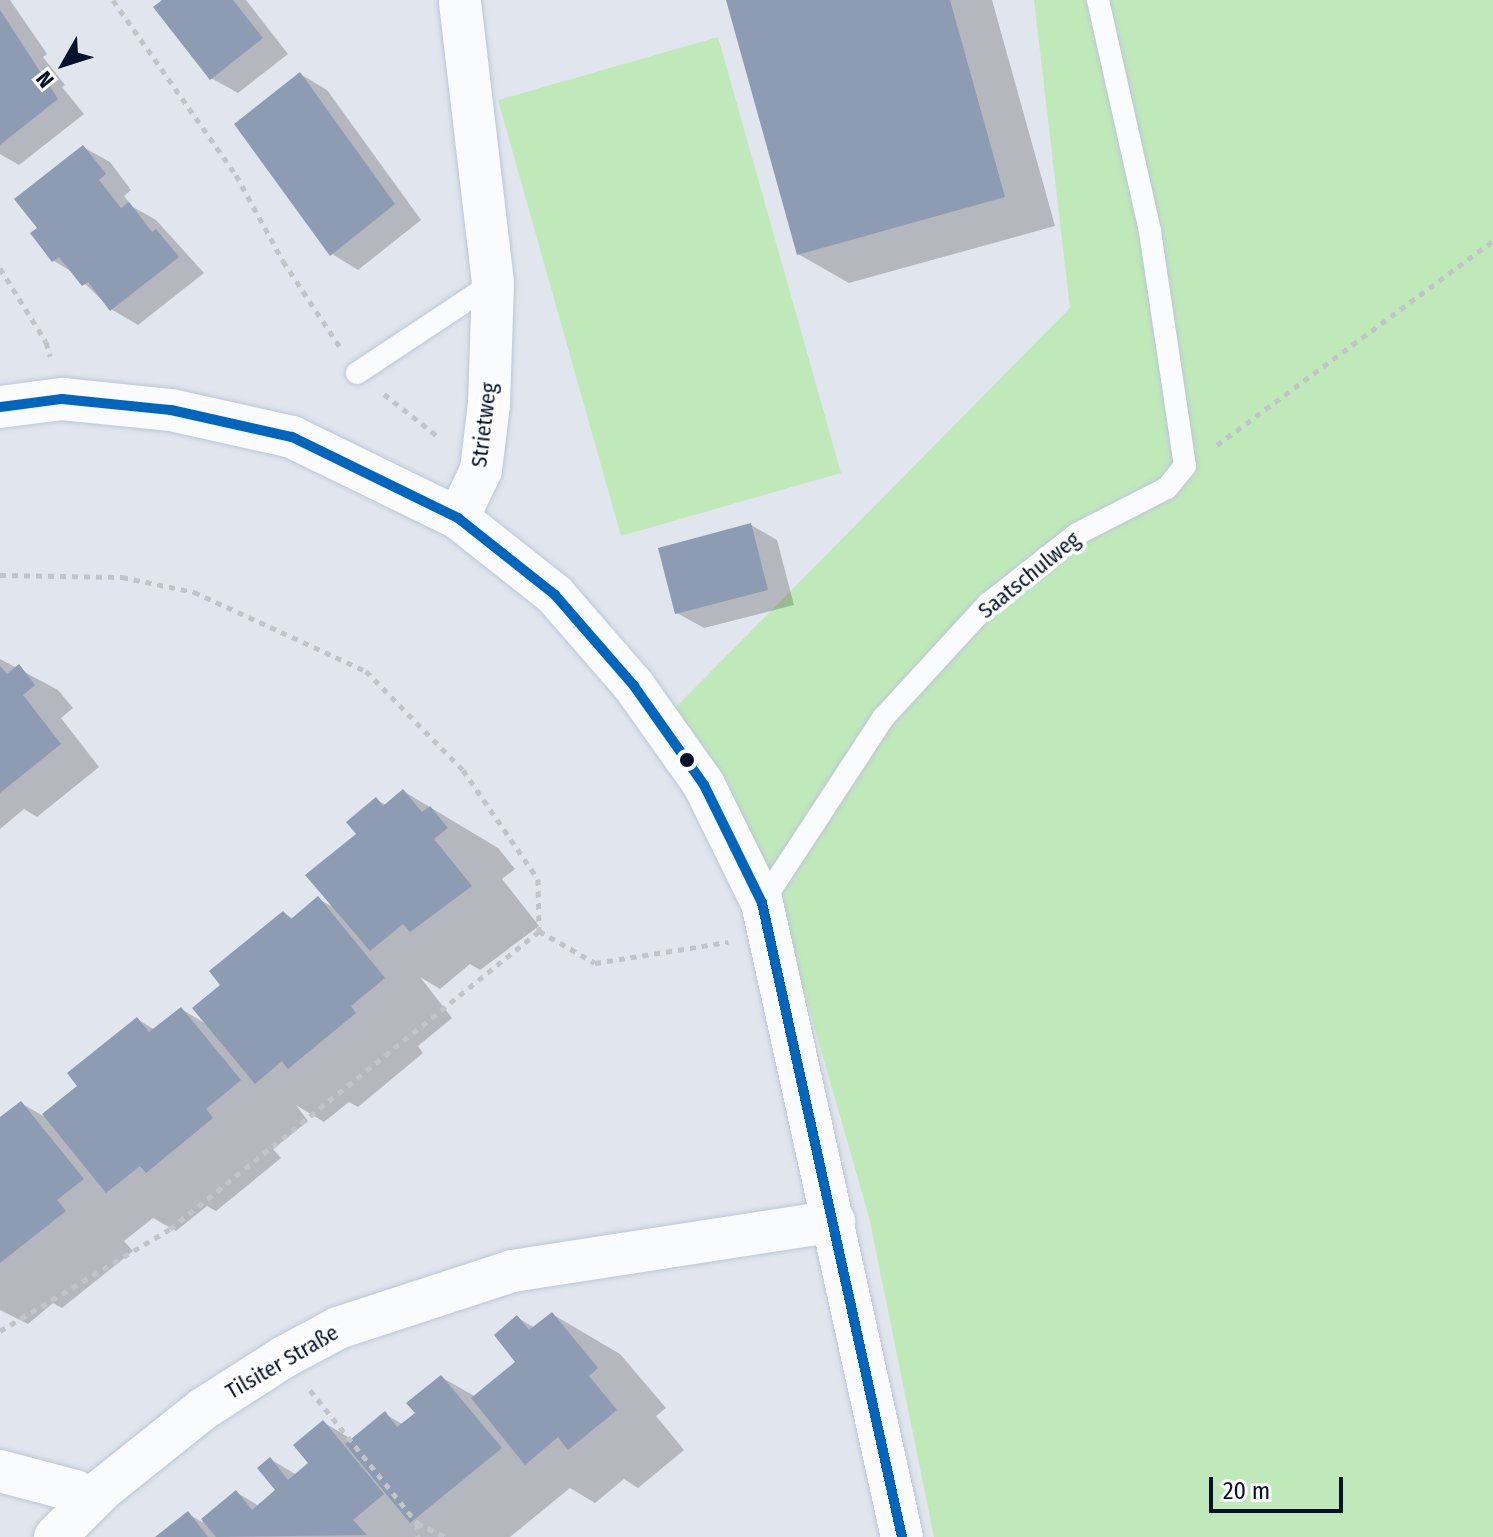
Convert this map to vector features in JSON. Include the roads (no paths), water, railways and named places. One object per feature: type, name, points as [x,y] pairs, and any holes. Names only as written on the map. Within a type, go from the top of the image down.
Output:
[{"type":"street","name":"Strietweg","points":[[458,518],[481,470],[489,404],[493,283],[460,0]]},
{"type":"street","points":[[0,407],[62,399],[171,410],[292,437],[458,518],[555,595],[634,686],[704,785],[766,919],[902,1537]]},
{"type":"street","name":"Tilsiter Straße","points":[[55,1537],[89,1503],[203,1409],[284,1357],[338,1328],[512,1271],[834,1221]]},
{"type":"street","points":[[0,1471],[75,1491],[89,1503]]},
{"type":"lane","name":"Saatschulweg","points":[[766,919],[883,718],[988,604],[1077,534],[1167,488],[1185,466],[1150,231],[1098,0]]},
{"type":"lane","points":[[357,373],[493,283]]}]
